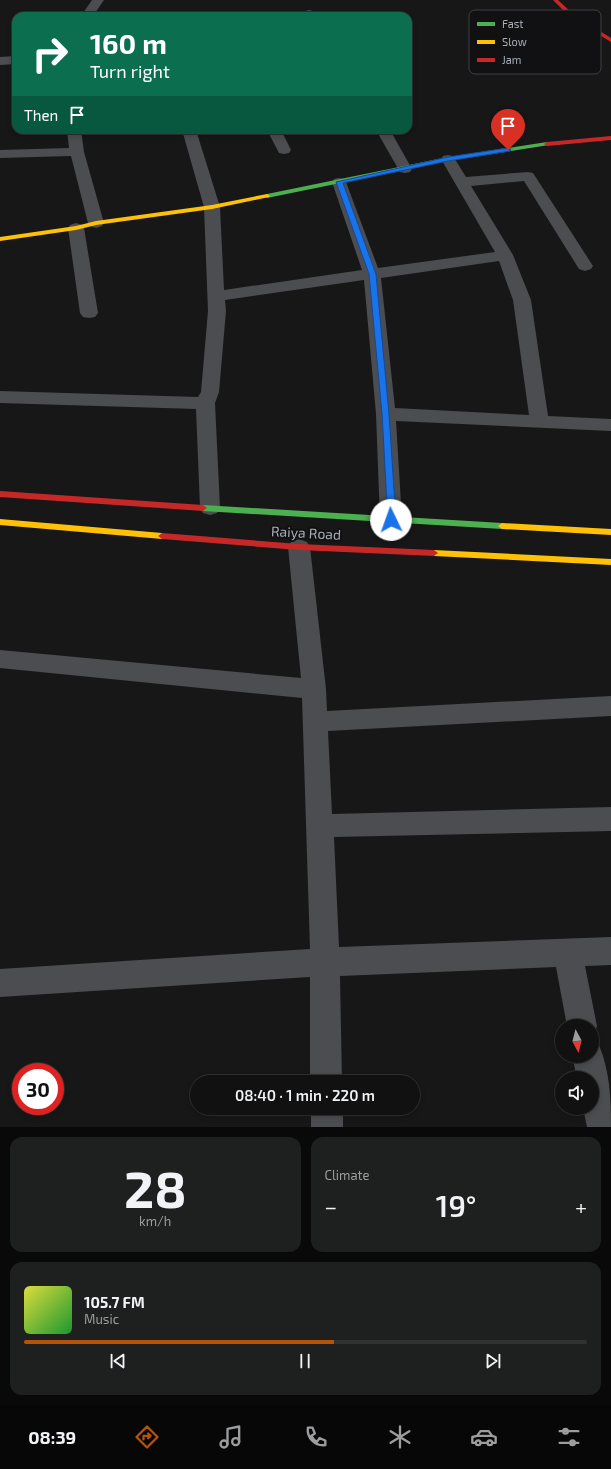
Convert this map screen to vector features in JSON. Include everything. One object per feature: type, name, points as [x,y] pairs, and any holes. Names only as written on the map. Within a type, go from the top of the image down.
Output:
[{"type":"street","points":[[90,12],[98,0]]},
{"type":"street","points":[[555,0],[566,10]]},
{"type":"street","points":[[601,34],[611,40]]},
{"type":"street","points":[[0,61],[12,60]]},
{"type":"street","points":[[75,134],[77,152],[96,223]]},
{"type":"street","points":[[190,134],[212,207],[217,311],[210,392],[205,403],[210,508]]},
{"type":"street","points":[[276,134],[284,150]]},
{"type":"street","points":[[385,134],[405,169]]},
{"type":"street","points":[[0,239],[76,228],[96,223],[212,207],[405,169],[448,159],[567,141],[611,138]]},
{"type":"street","points":[[0,154],[77,152]]},
{"type":"street","points":[[448,159],[506,255],[522,300],[539,421]]},
{"type":"street","points":[[463,182],[528,176],[585,266]]},
{"type":"street","points":[[339,182],[372,274],[386,414],[391,520]]},
{"type":"street","points":[[76,228],[89,313]]},
{"type":"street","points":[[216,296],[506,255]]},
{"type":"street","points":[[0,397],[205,403]]},
{"type":"street","points":[[386,414],[611,425]]},
{"type":"street","name":"Raiya Road","points":[[0,494],[391,520],[611,532]]},
{"type":"street","name":"Raiya Road","points":[[0,522],[300,547],[611,562]]},
{"type":"street","points":[[300,547],[316,722],[325,962],[326,1075]]},
{"type":"street","points":[[0,659],[314,689]]},
{"type":"street","points":[[316,722],[611,706]]},
{"type":"street","points":[[320,826],[611,819]]},
{"type":"street","points":[[0,982],[325,962],[611,951]]},
{"type":"street","points":[[568,953],[581,1019]]},
{"type":"street","points":[[589,1063],[603,1127]]},
{"type":"street","points":[[327,1115],[327,1127]]},
{"type":"traffic: fast","points":[[267,196],[448,159],[547,144]]},
{"type":"traffic: fast","points":[[203,508],[502,526]]},
{"type":"traffic: slow","points":[[0,239],[76,228],[96,223],[212,207],[267,196]]},
{"type":"traffic: slow","points":[[0,522],[162,536]]},
{"type":"traffic: slow","points":[[502,526],[611,532]]},
{"type":"traffic: slow","points":[[434,553],[611,562]]},
{"type":"traffic: jam","points":[[555,0],[566,10]]},
{"type":"traffic: jam","points":[[601,34],[611,40]]},
{"type":"traffic: jam","points":[[547,144],[611,138]]},
{"type":"traffic: jam","points":[[0,494],[203,508]]},
{"type":"traffic: jam","points":[[162,536],[299,547],[434,553]]},
{"type":"route","points":[[391,520],[386,414],[372,274],[339,182],[448,159],[508,150]]}]
